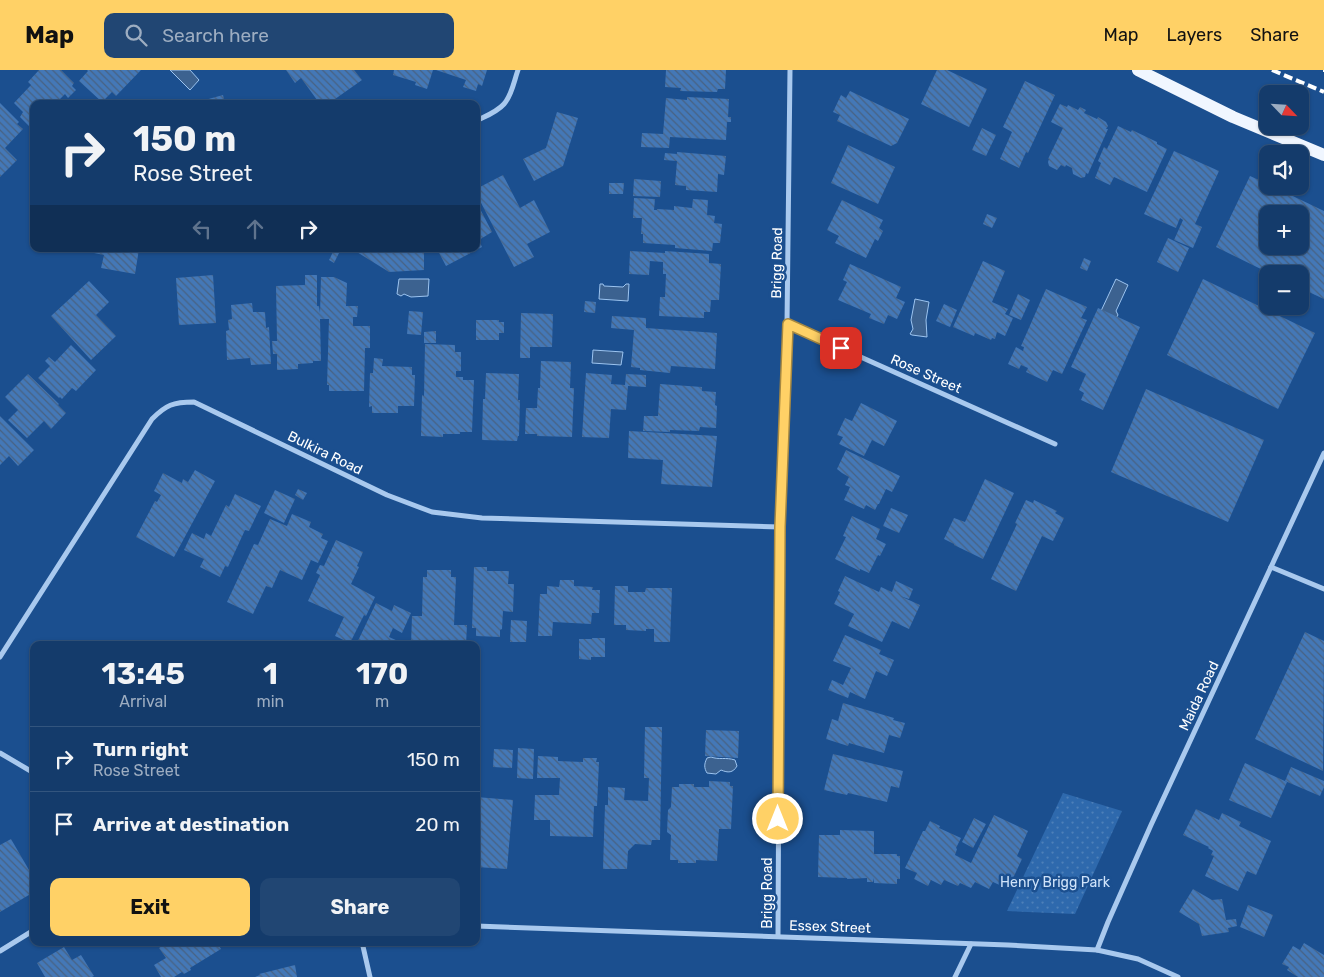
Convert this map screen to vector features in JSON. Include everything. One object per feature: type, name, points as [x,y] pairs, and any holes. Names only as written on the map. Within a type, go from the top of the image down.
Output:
[{"type":"main road","points":[[1138,70],[1233,117],[1324,155]]},
{"type":"street","points":[[480,119],[505,103],[518,70]]},
{"type":"street","name":"Brigg Road","points":[[778,936],[780,527],[788,324],[790,70]]},
{"type":"street","name":"Rose Street","points":[[788,324],[1056,444]]},
{"type":"street","name":"Bulkira Road","points":[[0,658],[152,419],[163,408],[178,403],[194,402],[387,495],[432,512],[482,518],[780,527]]},
{"type":"street","name":"Maida Road","points":[[1097,950],[1151,825],[1324,453]]},
{"type":"street","points":[[1271,567],[1324,589]]},
{"type":"street","points":[[0,753],[30,771]]},
{"type":"street","name":"Essex Street","points":[[480,926],[778,936],[1097,950],[1138,959],[1178,977]]},
{"type":"street","points":[[0,950],[30,932]]},
{"type":"street","points":[[955,977],[970,944]]},
{"type":"street","points":[[363,946],[370,977]]},
{"type":"green space","name":"Henry Brigg Park","points":[[1063,793],[1122,811],[1075,914],[1007,911]]},
{"type":"shaded area","points":[[170,70],[190,70],[199,80],[190,90]]},
{"type":"shaded area","points":[[399,279],[429,279],[428,296],[411,297],[397,294]]},
{"type":"shaded area","points":[[1116,279],[1128,285],[1116,311],[1118,315],[1116,318],[1101,311]]},
{"type":"shaded area","points":[[600,284],[623,287],[629,284],[628,301],[599,299]]},
{"type":"shaded area","points":[[915,299],[929,302],[926,320],[927,337],[910,334],[913,329],[911,320]]},
{"type":"shaded area","points":[[593,350],[623,352],[621,365],[592,363]]},
{"type":"shaded area","points":[[707,758],[735,760],[737,766],[730,772],[721,770],[716,774],[707,773],[705,762]]},
{"type":"building","points":[[39,70],[61,70],[74,83],[72,86],[76,90],[68,98],[65,94],[59,100],[30,100],[30,127],[20,117],[23,112],[14,103],[31,85],[28,82]]},
{"type":"building","points":[[141,70],[116,96],[112,92],[104,100],[100,100],[79,81],[88,71]]},
{"type":"building","points":[[286,70],[354,70],[362,80],[334,100],[317,100],[301,78],[295,83]]},
{"type":"building","points":[[394,70],[433,70],[427,89],[415,85],[416,82],[393,75]]},
{"type":"building","points":[[436,70],[487,70],[482,86],[478,84],[476,91],[463,87],[466,80]]},
{"type":"building","points":[[666,70],[726,70],[725,89],[718,89],[717,92],[680,91],[681,88],[665,87]]},
{"type":"building","points":[[937,70],[947,70],[987,89],[969,127],[921,104]]},
{"type":"building","points":[[1025,81],[1055,95],[1019,168],[1000,159],[1012,132],[1003,127]]},
{"type":"building","points":[[850,91],[909,119],[897,143],[891,146],[837,121],[840,115],[833,112],[841,95],[846,98]]},
{"type":"building","points":[[223,95],[224,100],[205,100]]},
{"type":"building","points":[[687,97],[729,99],[728,117],[731,117],[731,122],[727,122],[726,140],[670,137],[669,148],[641,147],[642,133],[663,134],[666,98],[687,100]]},
{"type":"building","points":[[0,103],[19,122],[17,124],[23,129],[5,148],[17,160],[0,177]]},
{"type":"building","points":[[1060,104],[1067,107],[1068,105],[1078,110],[1080,107],[1086,110],[1084,113],[1097,119],[1098,117],[1106,122],[1108,126],[1088,174],[1086,173],[1085,177],[1081,178],[1073,174],[1072,168],[1066,165],[1065,167],[1061,165],[1057,170],[1049,166],[1048,159],[1063,128],[1051,122]]},
{"type":"building","points":[[557,112],[578,118],[563,166],[534,181],[523,159],[546,148]]},
{"type":"building","points":[[1118,126],[1131,132],[1132,130],[1167,149],[1147,192],[1114,177],[1110,185],[1095,178],[1101,163],[1098,161],[1104,147],[1107,149]]},
{"type":"building","points":[[982,128],[996,135],[986,156],[972,150]]},
{"type":"building","points":[[848,145],[895,167],[878,204],[831,183]]},
{"type":"building","points":[[1174,151],[1219,171],[1195,224],[1202,227],[1193,248],[1174,240],[1183,220],[1180,218],[1176,228],[1144,214]]},
{"type":"building","points":[[677,152],[726,156],[724,175],[718,174],[717,192],[686,190],[686,186],[675,185],[677,161],[664,160],[665,153],[677,154]]},
{"type":"building","points":[[503,175],[520,208],[534,200],[550,232],[527,244],[534,257],[514,267],[480,201],[480,187]]},
{"type":"building","points":[[1250,176],[1259,180],[1259,195],[1291,195],[1324,211],[1324,299],[1309,292],[1309,265],[1259,265],[1259,268],[1216,247]]},
{"type":"building","points":[[634,179],[661,181],[660,197],[633,196]]},
{"type":"building","points":[[609,183],[624,183],[623,194],[609,194]]},
{"type":"building","points":[[634,198],[655,199],[654,210],[674,210],[674,206],[692,208],[693,199],[708,200],[707,215],[715,216],[714,223],[722,224],[720,243],[713,243],[712,251],[675,248],[675,245],[643,243],[643,234],[641,234],[642,218],[633,218]]},
{"type":"building","points":[[842,200],[883,220],[879,228],[883,231],[878,241],[875,239],[866,258],[835,243],[839,236],[827,230]]},
{"type":"building","points":[[480,209],[492,232],[480,239]]},
{"type":"building","points":[[987,214],[997,218],[992,228],[983,224]]},
{"type":"building","points":[[1168,238],[1189,248],[1178,272],[1157,262]]},
{"type":"building","points":[[630,251],[709,254],[709,263],[721,264],[719,300],[711,300],[710,312],[704,312],[704,318],[659,316],[660,297],[665,297],[666,274],[663,274],[663,262],[650,261],[649,275],[629,274]]},
{"type":"building","points":[[139,252],[135,274],[101,268],[104,255],[94,253]]},
{"type":"building","points":[[333,252],[340,252],[334,263],[329,260]]},
{"type":"building","points":[[357,252],[424,252],[424,270],[389,272]]},
{"type":"building","points":[[439,252],[473,252],[446,266]]},
{"type":"building","points":[[1084,258],[1091,261],[1087,271],[1080,268]]},
{"type":"building","points":[[983,261],[1005,271],[992,302],[1008,309],[1005,314],[1013,318],[1005,336],[997,332],[995,339],[992,338],[991,340],[975,333],[974,336],[953,327]]},
{"type":"building","points":[[850,264],[901,287],[896,298],[905,302],[897,319],[888,315],[884,324],[869,318],[871,314],[838,300],[847,282],[843,280]]},
{"type":"building","points":[[213,275],[216,323],[179,325],[176,278]]},
{"type":"building","points":[[305,275],[317,275],[317,306],[319,306],[320,313],[321,277],[334,277],[347,283],[346,306],[358,306],[357,317],[353,317],[353,326],[370,326],[370,348],[365,348],[364,391],[329,391],[329,385],[327,385],[329,319],[320,319],[321,361],[298,364],[298,369],[277,370],[277,354],[273,354],[272,341],[277,341],[276,286],[305,285]]},
{"type":"building","points":[[1203,279],[1259,306],[1259,315],[1278,315],[1315,333],[1278,409],[1167,355]]},
{"type":"building","points":[[89,281],[109,302],[96,315],[116,336],[91,360],[51,316]]},
{"type":"building","points":[[1046,289],[1087,307],[1081,318],[1087,320],[1062,374],[1053,370],[1047,382],[1026,372],[1028,368],[1021,365],[1019,369],[1008,364],[1016,347],[1023,351],[1024,347],[1021,346]]},
{"type":"building","points":[[1018,294],[1030,300],[1021,320],[1009,315]]},
{"type":"building","points":[[585,301],[596,302],[595,313],[584,312]]},
{"type":"building","points":[[252,303],[253,312],[265,312],[266,328],[269,327],[271,364],[251,365],[250,358],[227,360],[226,331],[229,330],[228,320],[232,319],[231,305]]},
{"type":"building","points":[[944,304],[957,310],[950,327],[936,321]]},
{"type":"building","points":[[1098,308],[1140,327],[1103,410],[1081,400],[1084,393],[1079,390],[1086,374],[1071,367]]},
{"type":"building","points":[[409,311],[423,312],[421,335],[407,334]]},
{"type":"building","points":[[521,313],[553,314],[552,347],[530,347],[530,358],[520,358]]},
{"type":"building","points":[[612,316],[646,318],[646,328],[717,333],[715,369],[671,366],[670,373],[640,370],[640,368],[631,367],[634,330],[611,328]]},
{"type":"building","points":[[476,320],[499,320],[499,322],[504,322],[504,333],[499,333],[499,340],[476,340]]},
{"type":"building","points":[[436,331],[436,343],[424,343],[424,332]]},
{"type":"building","points":[[425,344],[455,345],[455,352],[461,352],[461,371],[456,371],[456,377],[463,377],[463,380],[474,380],[472,432],[443,434],[443,437],[421,436]]},
{"type":"building","points":[[71,345],[96,370],[76,391],[72,388],[62,399],[38,378],[50,366],[45,361],[49,357],[55,362]]},
{"type":"building","points":[[374,358],[383,359],[382,366],[412,367],[412,375],[415,375],[414,406],[398,406],[398,413],[372,413],[372,406],[369,407],[370,373],[373,373]]},
{"type":"building","points":[[541,361],[571,362],[570,388],[574,388],[572,437],[525,434],[526,408],[537,408]]},
{"type":"building","points":[[486,373],[519,374],[519,436],[517,441],[482,440]]},
{"type":"building","points":[[586,373],[612,375],[611,384],[625,385],[626,374],[646,375],[646,387],[628,386],[626,410],[611,409],[609,438],[582,437]]},
{"type":"building","points":[[28,374],[66,413],[51,429],[44,421],[27,438],[8,420],[18,410],[5,397]]},
{"type":"building","points":[[660,384],[702,387],[702,391],[716,392],[716,428],[700,427],[699,431],[643,431],[644,416],[658,416]]},
{"type":"building","points":[[1146,389],[1264,440],[1228,522],[1111,472]]},
{"type":"building","points":[[861,403],[897,421],[884,446],[872,440],[864,456],[839,444],[843,437],[837,435],[845,418],[852,421]]},
{"type":"building","points":[[0,416],[34,450],[18,466],[9,456],[0,465]]},
{"type":"building","points":[[629,431],[717,436],[712,487],[661,484],[663,460],[628,458]]},
{"type":"building","points":[[846,450],[900,476],[892,492],[886,489],[875,510],[866,505],[864,509],[844,500],[850,487],[845,485],[849,477],[837,469]]},
{"type":"building","points":[[195,470],[215,481],[174,557],[136,537],[155,501],[157,502],[161,495],[154,491],[163,473],[182,483],[183,479],[188,482]]},
{"type":"building","points":[[985,479],[1014,493],[983,559],[944,539],[954,518],[965,522]]},
{"type":"building","points":[[298,489],[307,493],[303,500],[295,495]]},
{"type":"building","points":[[275,490],[295,499],[284,523],[264,513]]},
{"type":"building","points":[[235,494],[261,506],[249,531],[245,530],[228,567],[225,566],[220,577],[200,567],[204,559],[184,550],[192,533],[204,539],[206,533],[211,536],[226,505],[229,507]]},
{"type":"building","points":[[1026,500],[1033,503],[1034,500],[1057,511],[1055,513],[1064,518],[1053,541],[1042,536],[1016,591],[991,579]]},
{"type":"building","points":[[891,508],[908,515],[899,533],[883,526]]},
{"type":"building","points":[[292,514],[311,522],[309,527],[323,534],[321,538],[328,541],[318,563],[311,560],[302,580],[280,570],[272,588],[266,586],[253,614],[227,602],[254,544],[258,545],[270,519],[287,526]]},
{"type":"building","points":[[852,516],[880,529],[876,539],[886,544],[869,573],[860,569],[860,571],[835,559],[846,537],[843,536]]},
{"type":"building","points":[[336,540],[363,552],[357,566],[359,567],[351,584],[375,597],[351,641],[346,641],[335,636],[344,617],[308,601],[320,575],[316,573],[320,565],[324,566]]},
{"type":"building","points":[[474,567],[487,567],[487,571],[509,571],[508,584],[514,584],[513,612],[503,611],[500,637],[476,636],[476,628],[472,628]]},
{"type":"building","points":[[427,570],[451,570],[451,577],[456,577],[454,625],[467,625],[466,641],[411,641],[412,616],[422,616],[423,577],[427,577]]},
{"type":"building","points":[[845,576],[879,592],[881,587],[892,592],[896,581],[913,589],[909,599],[900,596],[920,605],[909,629],[892,621],[882,642],[848,626],[854,614],[834,604]]},
{"type":"building","points":[[560,580],[574,580],[574,586],[593,587],[592,590],[600,590],[599,613],[592,613],[591,624],[553,622],[552,636],[538,636],[540,594],[547,594],[547,586],[559,587]]},
{"type":"building","points":[[615,586],[628,586],[628,592],[645,592],[646,588],[672,588],[670,642],[654,642],[654,629],[646,629],[646,631],[626,630],[626,625],[614,625]]},
{"type":"building","points":[[376,603],[392,611],[394,605],[411,613],[402,633],[393,628],[389,637],[398,641],[358,641]]},
{"type":"building","points":[[511,620],[527,621],[526,642],[510,642]]},
{"type":"building","points":[[1305,632],[1324,641],[1323,771],[1255,739]]},
{"type":"building","points":[[845,635],[881,650],[879,654],[894,660],[887,676],[876,671],[865,699],[850,692],[848,698],[828,690],[832,680],[843,685],[851,668],[833,661]]},
{"type":"building","points":[[605,638],[605,657],[591,657],[591,660],[579,659],[579,639]]},
{"type":"building","points":[[843,703],[905,723],[900,738],[889,735],[884,753],[849,743],[848,746],[826,739],[832,719],[838,721]]},
{"type":"building","points":[[645,727],[662,727],[660,840],[652,840],[651,845],[635,844],[628,851],[627,869],[603,869],[605,805],[608,805],[608,787],[625,788],[624,800],[648,801],[649,778],[644,778]]},
{"type":"building","points":[[706,730],[739,731],[738,758],[705,756]]},
{"type":"building","points":[[518,748],[534,749],[533,779],[517,778]]},
{"type":"building","points":[[494,749],[513,750],[512,768],[493,767]]},
{"type":"building","points":[[833,754],[903,771],[899,788],[891,786],[887,802],[848,793],[847,795],[824,790]]},
{"type":"building","points":[[538,756],[558,757],[558,761],[583,762],[583,758],[597,758],[596,762],[599,762],[597,806],[594,806],[593,837],[550,836],[550,820],[534,820],[535,795],[559,795],[560,778],[537,778]]},
{"type":"building","points":[[1245,763],[1287,782],[1271,818],[1229,800]]},
{"type":"building","points":[[1291,767],[1324,781],[1324,787],[1320,796],[1285,781]]},
{"type":"building","points":[[709,781],[730,782],[730,786],[733,786],[731,829],[719,829],[717,861],[696,860],[696,863],[678,863],[678,860],[670,860],[671,835],[667,832],[672,787],[679,787],[679,784],[694,784],[694,787],[709,787]]},
{"type":"building","points":[[480,797],[513,800],[507,869],[480,867]]},
{"type":"building","points":[[1196,809],[1219,820],[1222,813],[1241,822],[1239,826],[1271,841],[1256,875],[1247,871],[1238,891],[1205,876],[1214,856],[1211,855],[1213,851],[1209,847],[1183,835]]},
{"type":"building","points":[[994,815],[1028,831],[1017,856],[1022,859],[1008,889],[993,882],[989,889],[975,882],[971,888],[960,883],[958,886],[944,880],[941,885],[931,880],[928,886],[914,879],[917,873],[905,868],[930,821],[940,826],[939,828],[961,838],[955,855],[971,863]]},
{"type":"building","points":[[974,818],[986,824],[973,848],[962,842]]},
{"type":"building","points":[[840,830],[874,831],[874,854],[897,854],[897,856],[900,856],[900,879],[897,879],[897,884],[874,883],[874,878],[873,882],[867,882],[867,878],[818,877],[819,835],[840,835]]},
{"type":"building","points":[[11,839],[30,869],[30,894],[0,912],[0,845]]},
{"type":"building","points":[[1193,889],[1212,900],[1222,899],[1226,920],[1236,919],[1237,926],[1228,928],[1229,932],[1202,936],[1199,924],[1179,912]]},
{"type":"building","points":[[1248,905],[1273,915],[1264,937],[1240,927]]},
{"type":"building","points":[[1304,943],[1324,955],[1324,977],[1298,977],[1287,970],[1289,967],[1282,964],[1293,946],[1300,950]]},
{"type":"building","points":[[162,946],[219,946],[221,949],[190,968],[191,970],[184,974],[182,972],[174,977],[161,977],[154,965],[166,958],[159,948]]},
{"type":"building","points":[[64,947],[72,960],[81,955],[94,976],[45,977],[37,963]]},
{"type":"building","points":[[295,965],[297,977],[255,977],[259,974]]},
{"type":"railway","points":[[1272,70],[1324,92]]},
{"type":"route","points":[[778,819],[780,527],[788,324],[841,348]]}]
